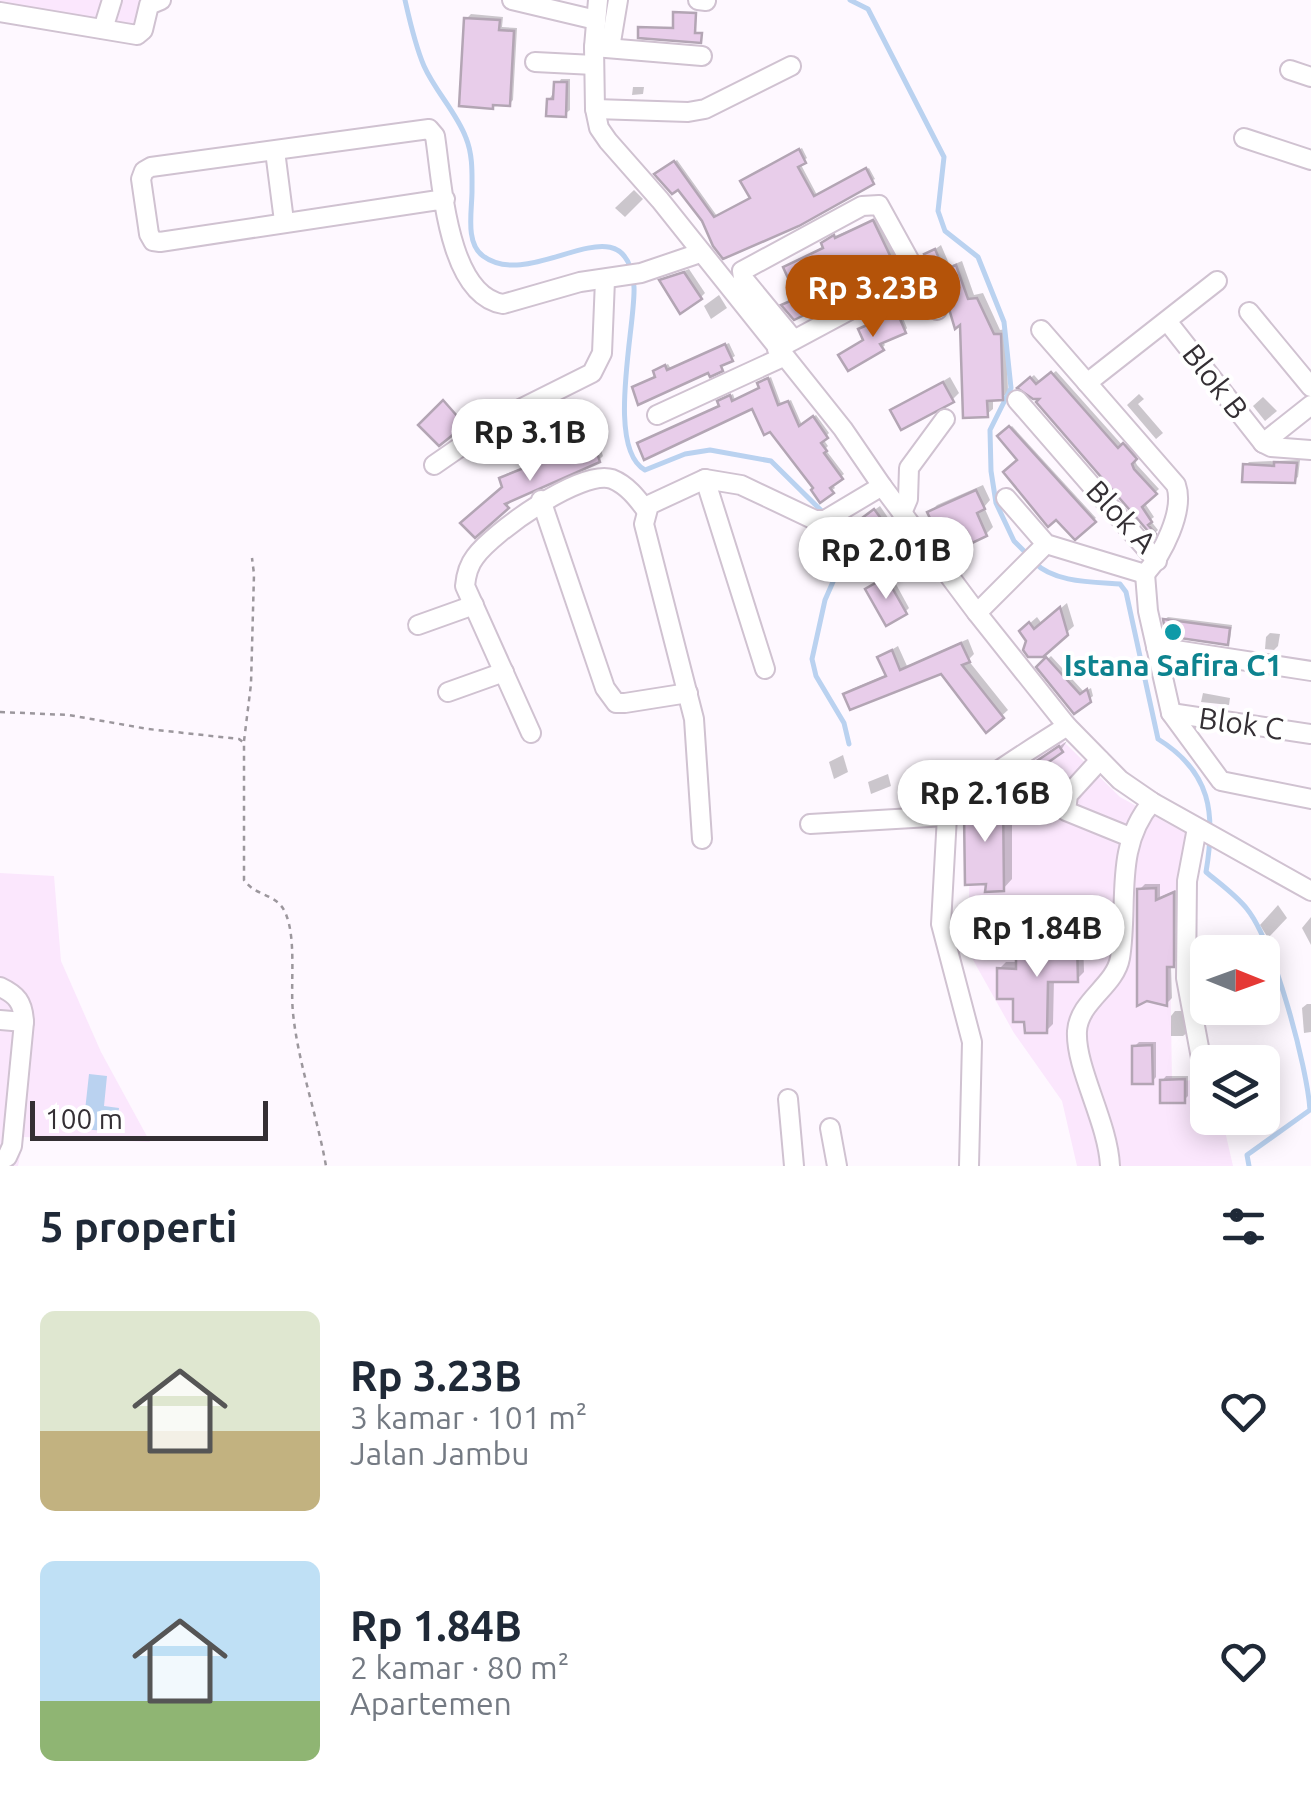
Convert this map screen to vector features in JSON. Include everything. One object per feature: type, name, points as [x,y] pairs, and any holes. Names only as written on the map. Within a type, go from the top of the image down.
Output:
[{"type":"street","points":[[102,29],[112,0]]},
{"type":"street","points":[[0,12],[137,35],[143,30],[150,5],[162,0]]},
{"type":"street","points":[[512,0],[596,20]]},
{"type":"street","points":[[598,0],[595,109],[599,128],[784,348],[902,513],[1066,726],[1120,780],[1152,802],[1311,890]]},
{"type":"street","points":[[599,53],[618,0]]},
{"type":"street","points":[[698,0],[706,1]]},
{"type":"street","points":[[535,62],[599,53],[702,56]]},
{"type":"street","points":[[595,109],[688,112],[706,108],[791,66]]},
{"type":"street","points":[[1290,70],[1311,77]]},
{"type":"street","points":[[445,199],[154,241],[149,234],[141,180],[150,167],[431,130],[460,266],[494,302],[503,304],[580,282],[641,273],[700,252]]},
{"type":"street","points":[[1244,138],[1311,160]]},
{"type":"street","points":[[275,151],[284,221]]},
{"type":"street","points":[[784,348],[742,278],[742,271],[874,203],[883,208],[937,310]]},
{"type":"street","points":[[657,414],[917,274]]},
{"type":"street","points":[[434,465],[502,418],[592,374],[602,352],[612,279]]},
{"type":"street","name":"Blok B","points":[[1087,383],[1217,281]]},
{"type":"street","points":[[1249,312],[1311,387]]},
{"type":"street","name":"Blok B","points":[[1167,322],[1264,443],[1311,450]]},
{"type":"street","name":"Blok A","points":[[1016,400],[1151,567],[1166,546],[1179,492],[1041,330]]},
{"type":"street","name":"Blok B","points":[[1264,443],[1311,406]]},
{"type":"street","points":[[902,513],[908,498],[909,468],[944,418]]},
{"type":"street","points":[[531,733],[465,586],[476,554],[540,500],[592,479],[610,478],[632,491],[646,510]]},
{"type":"street","points":[[702,839],[694,719],[644,524],[646,510],[655,501],[705,479],[741,485],[808,518],[833,515],[882,486]]},
{"type":"street","points":[[705,479],[764,668]]},
{"type":"street","points":[[1006,498],[1042,548],[1151,567]]},
{"type":"street","points":[[540,500],[605,688],[612,698],[625,703],[688,693]]},
{"type":"street","points":[[977,613],[1042,548]]},
{"type":"street","name":"Blok C","points":[[1151,567],[1156,646],[1171,713],[1221,781],[1311,799]]},
{"type":"street","points":[[418,625],[474,605]]},
{"type":"street","name":"Blok C","points":[[1156,646],[1311,671]]},
{"type":"street","points":[[448,692],[504,672]]},
{"type":"street","name":"Blok C","points":[[1171,713],[1311,734]]},
{"type":"street","points":[[969,1166],[972,1042],[941,924],[947,816],[951,806],[969,790],[1066,726]]},
{"type":"street","points":[[1100,760],[1068,795],[1066,810],[1130,837]]},
{"type":"street","points":[[1110,1166],[1098,1108],[1080,1057],[1077,1032],[1080,1017],[1120,962],[1126,852],[1140,816],[1152,802]]},
{"type":"street","points":[[810,824],[947,816]]},
{"type":"street","points":[[1199,1045],[1186,978],[1187,881],[1205,834]]},
{"type":"street","points":[[0,987],[18,998],[24,1007],[12,1146],[7,1157],[0,1160]]},
{"type":"street","points":[[0,1020],[24,1022]]},
{"type":"street","points":[[788,1099],[794,1166]]},
{"type":"street","points":[[830,1128],[837,1166]]},
{"type":"path","points":[[252,558],[251,684],[244,743],[244,880],[251,890],[280,903],[288,918],[293,1016],[326,1166]]},
{"type":"path","points":[[0,712],[69,715],[240,739],[244,743]]},
{"type":"shaded area","points":[[0,0],[154,0],[150,36],[144,42],[0,19]]},
{"type":"shaded area","points":[[1059,737],[1120,797],[1193,837],[1184,890],[1169,893],[1172,1081],[1190,1080],[1190,1135],[1226,1135],[1233,1166],[1077,1166],[1062,1101],[1014,1033],[968,951],[971,795]]},
{"type":"shaded area","points":[[0,873],[54,876],[61,961],[101,1052],[150,1142],[24,1137],[18,1166],[0,1166]]},
{"type":"water","points":[[89,1074],[107,1076],[104,1106],[119,1108],[116,1132],[83,1129]]},
{"type":"building","points":[[673,12],[696,13],[695,33],[702,33],[701,43],[638,38],[638,27],[673,28]]},
{"type":"building","points":[[464,18],[500,20],[499,30],[514,31],[510,106],[459,106]]},
{"type":"building","points":[[554,82],[567,82],[566,117],[546,116]]},
{"type":"building","points":[[799,149],[806,163],[798,167],[814,196],[866,168],[874,184],[799,226],[723,259],[702,221],[678,190],[672,194],[654,174],[674,161],[714,217],[750,198],[740,181]]},
{"type":"building","points":[[873,220],[897,270],[794,320],[781,305],[797,298],[783,267],[823,248],[821,243],[834,235],[835,238]]},
{"type":"building","points":[[935,249],[944,270],[956,265],[968,299],[977,298],[994,334],[1001,334],[1003,400],[987,401],[988,417],[963,418],[960,325],[955,329],[924,254]]},
{"type":"building","points":[[684,272],[702,299],[680,314],[659,280]]},
{"type":"building","points":[[897,312],[906,333],[880,344],[884,350],[848,371],[838,355],[863,340],[858,329]]},
{"type":"building","points":[[725,344],[733,361],[721,366],[723,371],[710,377],[708,373],[638,405],[632,387],[655,377],[653,371],[665,365],[667,370]]},
{"type":"building","points":[[1051,372],[1118,448],[1123,443],[1137,459],[1132,464],[1134,469],[1157,494],[1142,507],[1152,522],[1148,525],[1156,534],[1154,538],[1036,402],[1039,399],[1017,388],[1030,377],[1036,384]]},
{"type":"building","points":[[768,378],[778,405],[788,401],[799,426],[813,416],[828,438],[821,443],[827,451],[824,453],[843,479],[830,488],[834,493],[820,503],[770,432],[764,435],[752,409],[644,460],[637,443],[719,406],[717,401],[730,395],[732,401],[759,388],[757,383]]},
{"type":"building","points":[[943,382],[954,402],[901,430],[890,410]]},
{"type":"building","points":[[443,400],[465,425],[439,446],[418,425]]},
{"type":"building","points":[[1009,426],[1096,522],[1075,540],[1056,520],[1048,527],[1003,472],[1017,460],[997,436]]},
{"type":"building","points":[[593,440],[600,462],[505,504],[509,508],[475,538],[460,523],[502,487],[499,478]]},
{"type":"building","points":[[1274,462],[1297,463],[1295,483],[1242,482],[1243,464],[1274,466]]},
{"type":"building","points":[[976,490],[985,509],[977,513],[987,536],[972,543],[967,532],[942,543],[927,512]]},
{"type":"building","points":[[874,509],[897,540],[887,548],[882,540],[872,548],[862,534],[870,529],[862,518]]},
{"type":"building","points":[[886,577],[907,614],[886,626],[865,589]]},
{"type":"building","points":[[1060,607],[1068,635],[1043,657],[1028,657],[1023,650],[1026,641],[1019,631],[1029,622],[1034,629]]},
{"type":"building","points":[[1163,619],[1230,628],[1228,645],[1166,636]]},
{"type":"building","points":[[961,643],[970,662],[962,665],[1004,718],[986,733],[941,674],[850,710],[843,694],[886,676],[877,657],[892,650],[900,670]]},
{"type":"building","points":[[1046,657],[1080,694],[1087,689],[1091,702],[1074,714],[1036,667]]},
{"type":"building","points":[[1059,746],[1063,752],[1000,796],[995,789]]},
{"type":"building","points":[[981,799],[1003,799],[1004,891],[985,892],[986,884],[965,885],[964,814]]},
{"type":"building","points":[[1156,888],[1156,900],[1174,892],[1174,967],[1167,967],[1167,1006],[1147,1001],[1137,1006],[1137,889]]},
{"type":"building","points":[[1016,942],[1077,942],[1078,982],[1048,982],[1047,1033],[1025,1033],[1024,1022],[1013,1022],[1013,999],[997,999],[997,968],[1016,969]]},
{"type":"building","points":[[1152,1045],[1153,1084],[1132,1084],[1132,1046]]},
{"type":"building","points":[[1185,1079],[1185,1103],[1160,1103],[1160,1080]]},
{"type":"waterway","points":[[405,0],[424,66],[468,144],[472,171],[471,226],[477,250],[504,264],[527,264],[597,247],[615,249],[628,261],[634,287],[624,412],[633,457],[645,470],[685,454],[710,450],[771,461],[844,533],[847,550],[825,600],[812,659],[816,676],[844,723],[849,744]]},
{"type":"waterway","points":[[850,0],[868,9],[944,157],[938,211],[945,231],[978,257],[1004,322],[1011,388],[990,430],[991,471],[996,503],[1014,541],[1027,554]]},
{"type":"waterway","points":[[1034,562],[1063,578],[1120,584],[1126,592],[1158,739],[1189,765],[1206,796],[1210,831],[1206,872],[1247,909],[1278,976],[1296,1036],[1310,1110],[1247,1155],[1249,1166]]},
{"type":"place","name":"Istana Safira C1","points":[[1173,632]]}]
